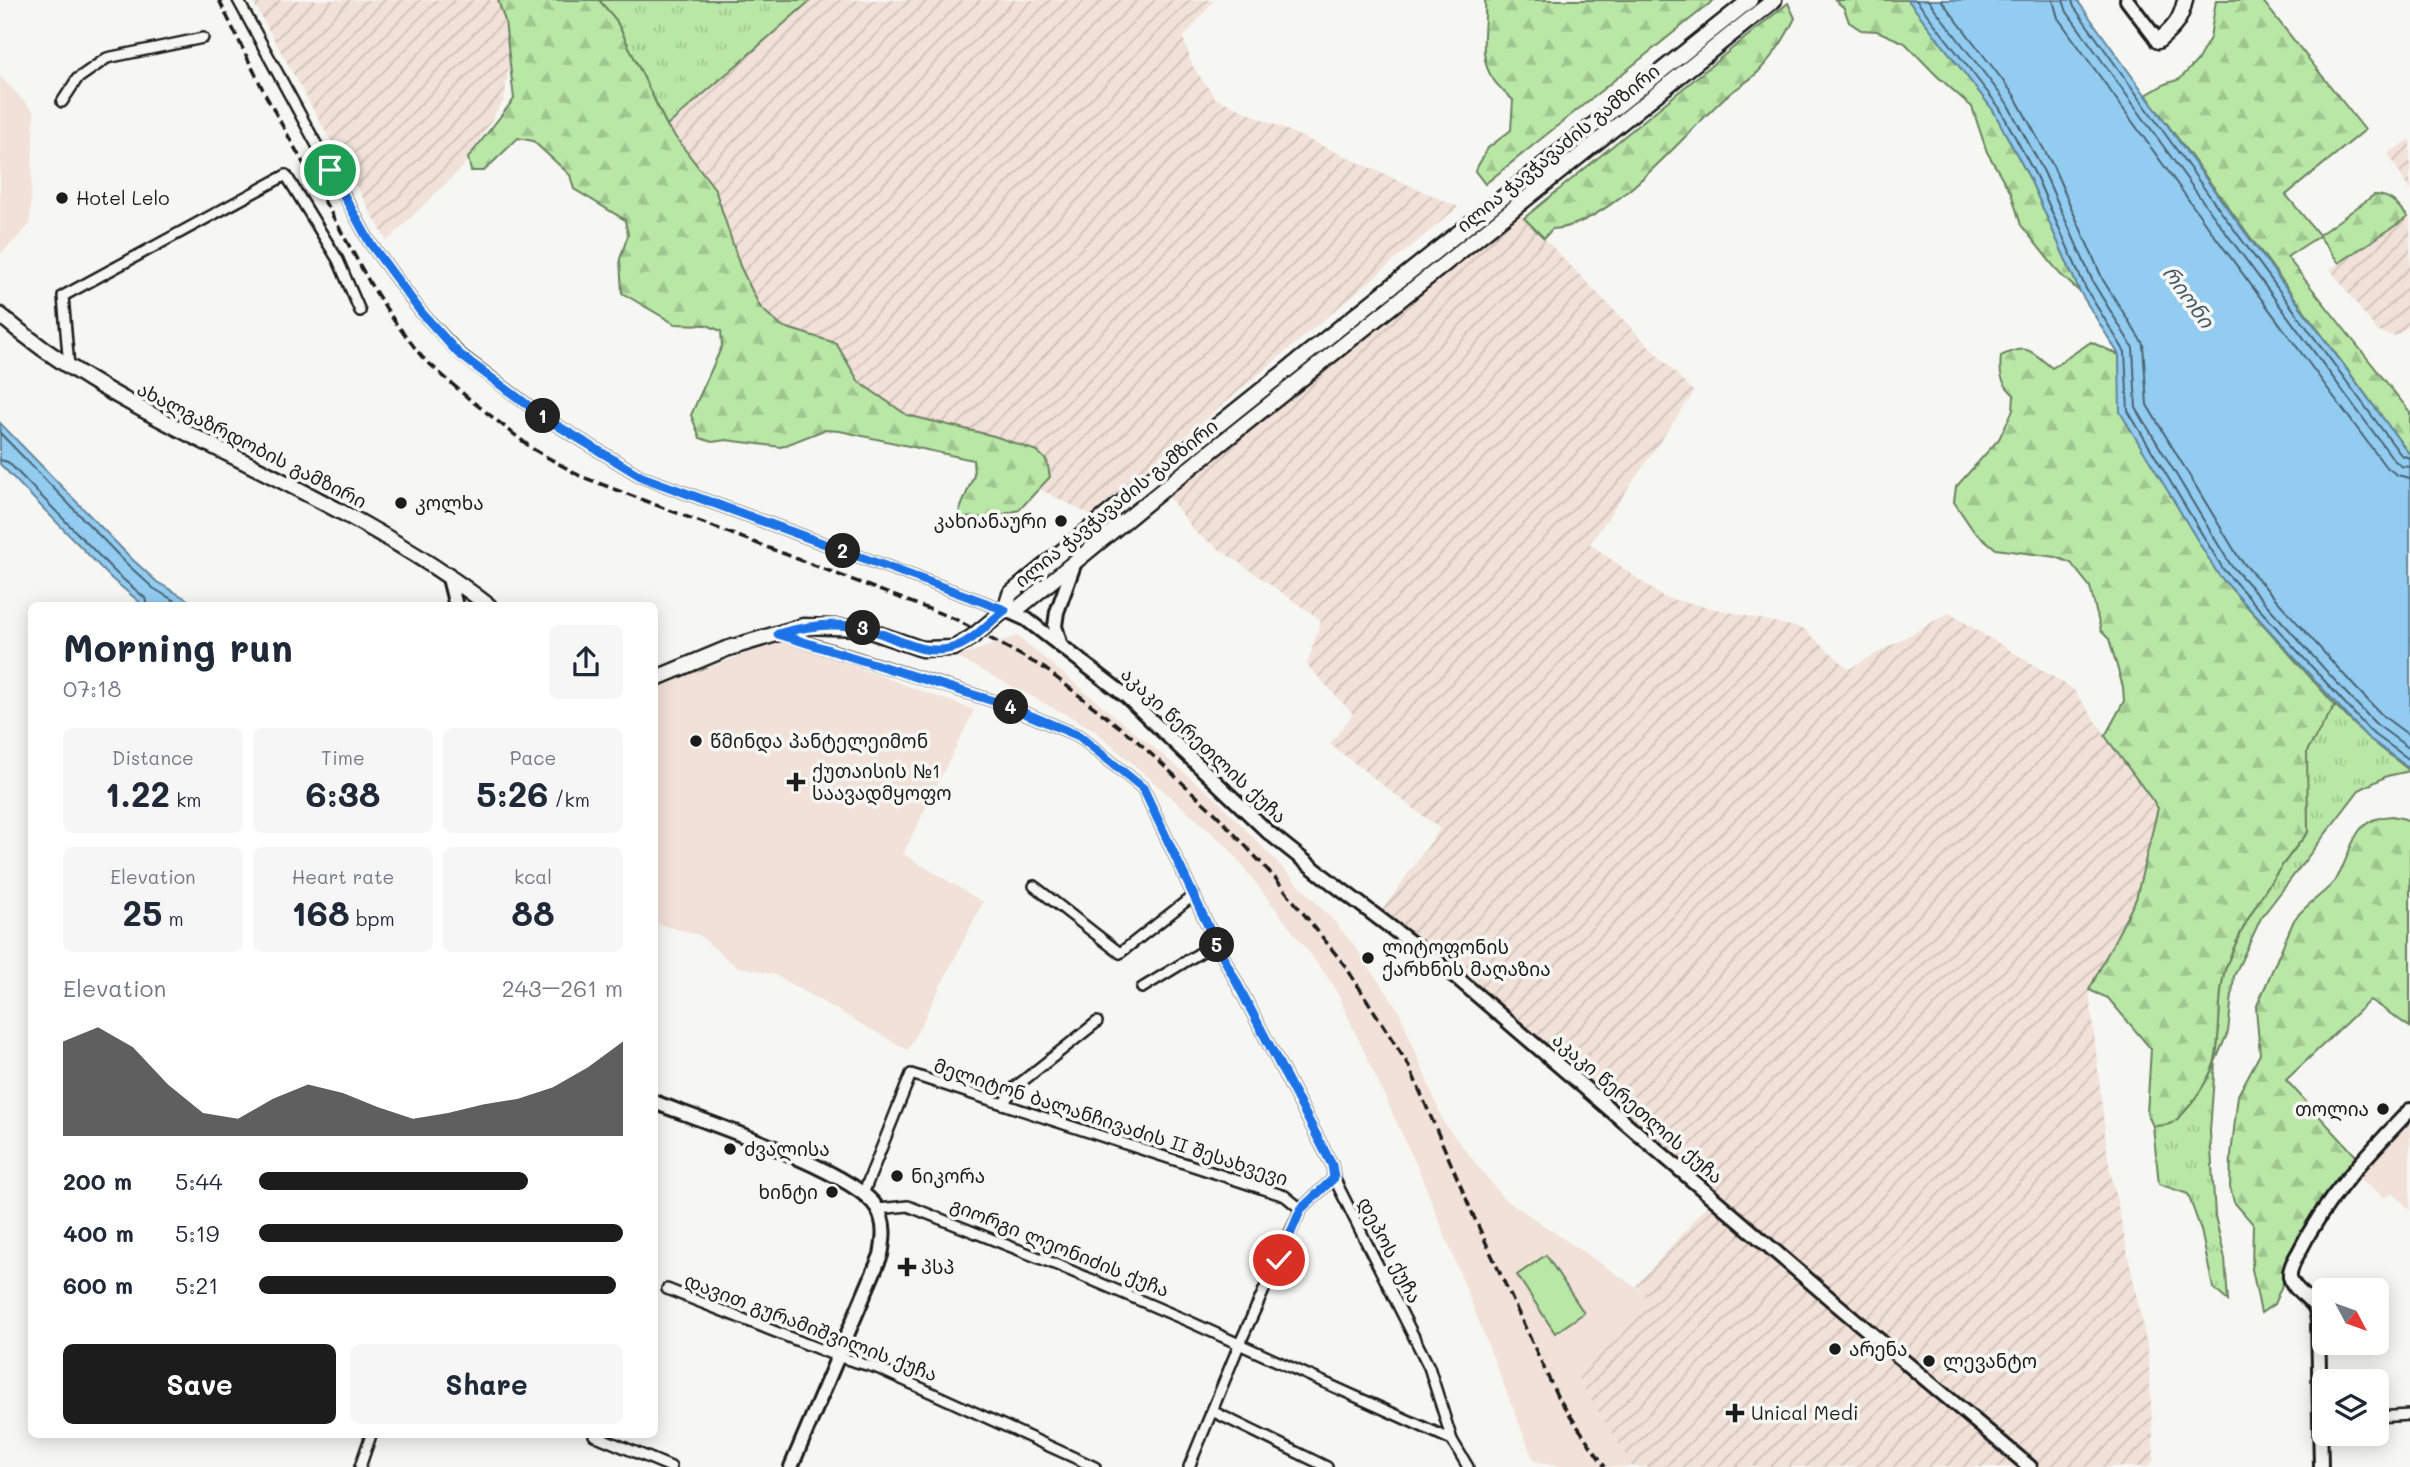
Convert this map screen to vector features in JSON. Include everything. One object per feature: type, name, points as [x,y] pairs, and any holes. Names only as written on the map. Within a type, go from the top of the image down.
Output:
[{"type":"main road","name":"ილია ჭავჭავაძის გამზირი","points":[[1750,0],[1010,594],[1005,610],[1016,610],[1774,0]]},
{"type":"main road","points":[[2127,0],[2158,41],[2175,27],[2182,16],[2185,0]]},
{"type":"main road","name":"ახალგაზრდობის გამზირი","points":[[0,315],[24,336],[103,390],[357,521],[448,574],[484,602]]},
{"type":"main road","points":[[1061,646],[1055,626],[1057,612],[1075,562]]},
{"type":"main road","points":[[448,574],[455,602]]},
{"type":"main road","points":[[658,677],[726,649],[803,626],[861,628],[922,649],[945,649],[963,644],[1005,610]]},
{"type":"main road","name":"აკაკი წერეთლის ქუჩა","points":[[1005,610],[1026,619],[1126,696],[1268,832],[1456,976],[1835,1303],[2030,1467]]},
{"type":"main road","points":[[658,1104],[836,1176],[863,1194],[878,1209],[883,1221],[881,1255],[791,1467]]},
{"type":"main road","points":[[2320,1369],[2315,1307],[2295,1287],[2290,1270],[2329,1202],[2359,1164],[2410,1110]]},
{"type":"main road","points":[[2321,1446],[2321,1467]]},
{"type":"street","name":"აკაკი წერეთლის ქუჩა","points":[[238,0],[370,243],[421,312],[458,353],[545,418],[642,477],[1005,610]]},
{"type":"street","points":[[62,102],[77,79],[107,58],[203,38]]},
{"type":"street","points":[[69,368],[64,296],[286,174],[338,260],[360,311]]},
{"type":"street","name":"დეპოს ქუჩა","points":[[778,634],[1003,704],[1079,736],[1143,788],[1216,943],[1332,1165],[1334,1178],[1429,1367],[1452,1440],[1468,1467]]},
{"type":"street","points":[[1034,886],[1120,953],[1194,895]]},
{"type":"street","points":[[1142,988],[1216,943]]},
{"type":"street","points":[[1003,1104],[1014,1088],[1097,1022]]},
{"type":"street","name":"მელიტონ ბალანჩივაძის II შესახვევი","points":[[863,1194],[911,1074],[1285,1196],[1301,1209]]},
{"type":"street","points":[[1189,1467],[1239,1345],[1301,1209],[1334,1178]]},
{"type":"street","name":"გიორგი ლეონიძის ქუჩა","points":[[878,1209],[908,1206],[1075,1273],[1452,1440]]},
{"type":"street","name":"დავით გურამიშვილის ქუჩა","points":[[667,1289],[839,1357],[877,1368],[1095,1467]]},
{"type":"street","points":[[1212,1411],[1327,1467]]},
{"type":"street","points":[[2389,1416],[2410,1415]]},
{"type":"street","points":[[360,1467],[371,1438]]},
{"type":"street","points":[[601,1438],[671,1467]]},
{"type":"shaded area","points":[[252,0],[500,0],[511,52],[504,100],[462,167],[387,241]]},
{"type":"shaded area","points":[[811,0],[1211,0],[1213,1],[1183,38],[1193,67],[1215,98],[1458,207],[1091,515],[976,457],[739,321],[612,178]]},
{"type":"shaded area","points":[[0,76],[34,112],[30,224],[0,255]]},
{"type":"shaded area","points":[[2410,140],[2410,191],[2388,153]]},
{"type":"shaded area","points":[[1517,211],[1694,392],[1590,544],[1663,597],[1804,629],[1849,669],[1949,613],[2073,689],[2158,808],[2136,899],[2089,990],[2108,1160],[2148,1350],[2154,1459],[2148,1467],[1633,1467],[1577,1377],[1592,1353],[1623,1331],[1637,1313],[1645,1294],[1636,1286],[1717,1195],[1446,961],[1381,912],[1440,829],[1330,744],[1353,714],[1307,665],[1321,620],[1195,532],[1166,493]]},
{"type":"shaded area","points":[[2408,217],[2410,325],[2395,336],[2378,332],[2330,269]]},
{"type":"shaded area","points":[[1017,636],[1214,797],[1332,919],[1353,944],[1399,1011],[1444,1123],[1503,1198],[1646,1294],[1637,1313],[1623,1331],[1592,1353],[1577,1377],[1633,1467],[1561,1467],[1534,1461],[1421,1175],[1333,984],[1228,847],[1093,729],[957,657]]},
{"type":"shaded area","name":"ქუთაისის №1 საავადმყოფო","points":[[779,642],[820,654],[974,710],[903,854],[983,902],[908,1050],[773,974],[735,966],[699,935],[658,924],[658,685]]},
{"type":"shaded area","points":[[2410,1124],[2410,1210],[2393,1193],[2385,1198],[2359,1178],[2369,1164]]},
{"type":"green space","points":[[498,0],[599,0],[616,20],[667,126],[715,189],[740,266],[760,307],[781,326],[836,343],[859,382],[907,415],[994,436],[1037,451],[1047,461],[1050,477],[1019,510],[989,518],[957,517],[974,475],[973,460],[840,431],[824,430],[781,447],[726,440],[712,442],[700,438],[691,415],[722,346],[721,331],[707,325],[675,324],[622,293],[620,259],[628,235],[625,220],[574,189],[570,175],[533,141],[518,138],[484,171],[471,171],[468,158],[514,99],[505,21]]},
{"type":"green space","points":[[599,0],[811,0],[667,126],[616,20]]},
{"type":"green space","points":[[1485,0],[1714,0],[1485,184],[1475,171],[1488,148],[1511,130],[1513,100],[1495,82],[1485,61]]},
{"type":"green space","points":[[1835,0],[1908,0],[1993,110],[2030,179],[2080,292],[2060,274],[2021,225],[2011,193],[1987,152],[1972,107],[1905,43],[1877,31],[1861,30],[1849,22],[1844,8]]},
{"type":"green space","points":[[2216,0],[2262,0],[2365,130],[2286,195],[2319,235],[2374,195],[2390,199],[2408,217],[2339,263],[2319,236],[2287,257],[2410,412],[2410,455],[2146,95],[2180,79],[2197,61],[2210,38]]},
{"type":"green space","points":[[1788,3],[1795,18],[1764,65],[1721,101],[1665,158],[1620,198],[1597,214],[1574,224],[1552,229],[1544,238],[1524,218]]},
{"type":"green space","points":[[2091,342],[2119,355],[2121,412],[2218,574],[2335,705],[2307,751],[2308,832],[2262,895],[2227,964],[2221,987],[2213,1067],[2190,1106],[2182,1114],[2169,1124],[2153,1126],[2147,1113],[2151,1049],[2108,998],[2089,990],[2136,899],[2158,808],[2105,736],[2124,701],[2123,687],[2109,639],[2101,631],[2090,587],[2071,563],[2056,557],[1996,549],[1973,530],[1954,502],[1956,487],[1999,439],[2013,410],[2014,395],[2002,378],[2001,356],[2023,349],[2034,353],[2052,368]]},
{"type":"green space","points":[[2335,705],[2366,736],[2410,771],[2387,776],[2359,790],[2261,918],[2234,976],[2228,1032],[2215,1062],[2210,1131],[2215,1216],[2225,1259],[2228,1301],[2213,1288],[2201,1230],[2188,1194],[2159,1184],[2153,1126],[2169,1124],[2182,1114],[2197,1096],[2213,1067],[2221,987],[2227,964],[2262,895],[2308,832],[2306,751]]},
{"type":"green space","points":[[2392,816],[2410,823],[2410,1027],[2370,1000],[2286,1080],[2356,1156],[2317,1204],[2274,1304],[2261,1313],[2252,1269],[2253,1224],[2234,1202],[2230,1187],[2238,1095],[2260,1054],[2256,1008],[2294,920],[2337,878],[2361,829],[2378,818]]},
{"type":"green space","points":[[1546,1255],[1584,1313],[1555,1333],[1517,1275]]},
{"type":"water","name":"რიონი","points":[[1908,0],[2077,0],[2410,455],[2410,769],[2366,736],[2218,574],[2120,412],[2119,355],[2080,292],[2030,179],[1993,110]]},
{"type":"water","points":[[0,423],[132,559],[157,582],[192,602],[140,602],[112,579],[0,464]]},
{"type":"railway","points":[[219,0],[266,96],[371,285],[422,357],[468,398],[533,449],[580,476],[955,619],[1044,668],[1136,740],[1217,815],[1276,879],[1346,967],[1409,1066],[1474,1217],[1557,1396],[1605,1467]]},
{"type":"place","name":"Hotel Lelo","points":[[62,198]]},
{"type":"place","name":"კოლხა","points":[[401,503]]},
{"type":"place","name":"კახიანაური","points":[[1061,521]]},
{"type":"place","name":"წმინდა პანტელეიმონ","points":[[696,741]]},
{"type":"place","name":"ქუთაისის №1 საავადმყოფო","points":[[796,782]]},
{"type":"place","name":"ლიტოფონის ქარხნის მაღაზია","points":[[1368,958]]},
{"type":"place","name":"თოლია","points":[[2383,1109]]},
{"type":"place","name":"ძვალისა","points":[[730,1149]]},
{"type":"place","name":"ნიკორა","points":[[897,1176]]},
{"type":"place","name":"ხინტი","points":[[832,1192]]},
{"type":"place","name":"პსპ","points":[[907,1267]]},
{"type":"place","name":"არენა","points":[[1835,1349]]},
{"type":"place","name":"ლევანტო","points":[[1929,1361]]},
{"type":"place","name":"Unical Medi","points":[[1735,1413]]},
{"type":"route","points":[[330,170],[370,243],[421,312],[458,353],[545,418],[642,477],[1005,610],[963,644],[945,649],[922,649],[861,628],[803,626],[778,634],[1003,704],[1079,736],[1143,788],[1216,943],[1332,1165],[1334,1178],[1301,1209],[1279,1260]]}]
